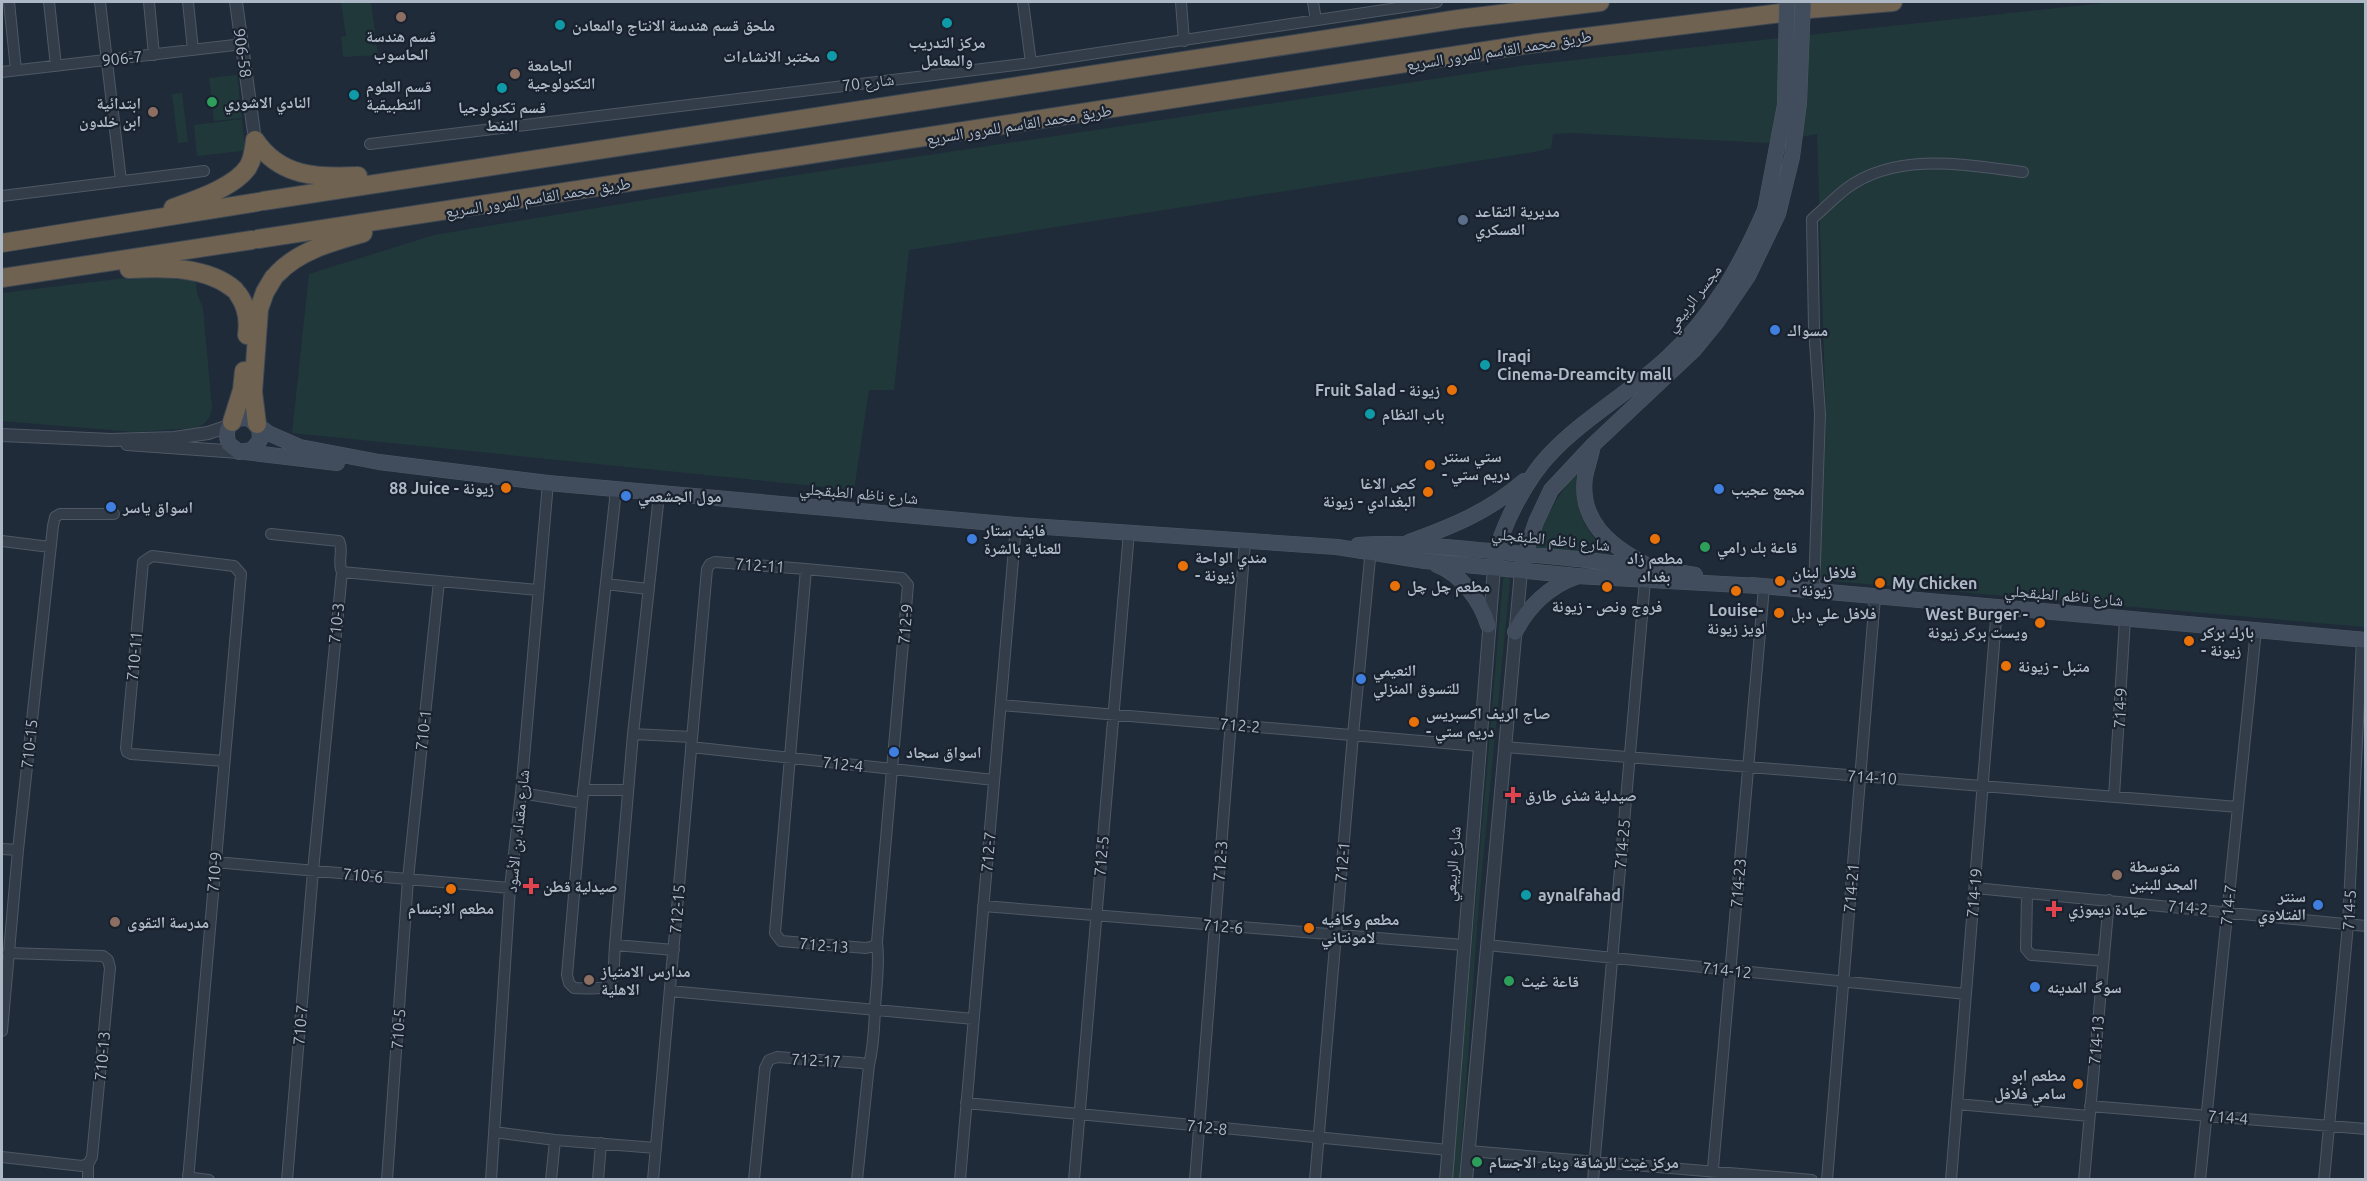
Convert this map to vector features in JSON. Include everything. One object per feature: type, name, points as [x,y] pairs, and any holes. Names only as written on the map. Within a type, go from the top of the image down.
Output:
[{"type":"highway","name":"طريق محمد القاسم للمرور السريع","points":[[2,243],[438,173],[1459,19],[1600,2]]},
{"type":"highway","points":[[1806,5],[1893,2]]},
{"type":"highway","name":"طريق محمد القاسم للمرور السريع","points":[[7,278],[1537,42],[1784,7]]},
{"type":"highway","points":[[255,140],[264,153],[277,164],[293,172],[338,177],[438,173]]},
{"type":"highway","points":[[112,225],[185,204],[234,181],[249,166],[255,140]]},
{"type":"highway","points":[[258,425],[253,392],[259,309],[265,292],[275,276],[294,259],[334,242],[442,211]]},
{"type":"highway","points":[[7,278],[141,268],[166,269],[217,278],[236,292],[245,307],[248,324],[244,378],[230,424]]},
{"type":"main road","name":"مجسر الربيعي","points":[[1524,554],[1551,490],[1594,444],[1674,370],[1716,323],[1748,276],[1792,157],[1799,103],[1806,5]]},
{"type":"main road","name":"مجسر الربيعي","points":[[1497,552],[1510,514],[1551,453],[1669,357],[1693,331],[1733,278],[1772,212],[1785,105],[1784,7]]},
{"type":"main road","points":[[248,418],[258,425],[260,440],[252,450],[242,452],[229,444],[226,438],[230,424],[236,419],[248,418]]},
{"type":"main road","name":"شارع ناظم الطبقجلي","points":[[258,425],[278,438],[300,447],[379,462],[659,495],[1016,525],[1371,549],[1425,561],[1576,576],[1648,574]]},
{"type":"main road","points":[[1594,444],[1585,478],[1586,496],[1596,529],[1648,574]]},
{"type":"main road","name":"شارع ناظم الطبقجلي","points":[[242,452],[330,463],[379,462]]},
{"type":"main road","points":[[1402,544],[1463,522],[1485,510],[1524,481],[1551,453]]},
{"type":"main road","name":"شارع ناظم الطبقجلي","points":[[1371,549],[1402,544],[1524,554],[1648,574],[1762,586],[2364,639]]},
{"type":"main road","name":"شارع الربيعي","points":[[1494,568],[1497,552]]},
{"type":"main road","points":[[1521,571],[1524,554]]},
{"type":"main road","points":[[1425,561],[1447,569],[1455,575],[1482,609],[1488,625]]},
{"type":"main road","points":[[1515,632],[1523,618],[1542,597],[1576,576]]},
{"type":"street","points":[[9,2],[16,70]]},
{"type":"street","points":[[49,2],[56,66]]},
{"type":"street","points":[[100,2],[121,181]]},
{"type":"street","points":[[149,2],[154,55]]},
{"type":"street","points":[[188,2],[193,50]]},
{"type":"street","name":"906-58","points":[[237,2],[255,140]]},
{"type":"street","points":[[1023,2],[1030,63]]},
{"type":"street","points":[[1181,2],[1184,41]]},
{"type":"street","points":[[1313,2],[1316,20]]},
{"type":"street","name":"شارع 70","points":[[370,144],[1030,63],[1437,2]]},
{"type":"street","name":"906-7","points":[[2,72],[243,44]]},
{"type":"street","points":[[1814,591],[1820,414],[1814,328],[1812,219],[1848,187],[1878,172],[1911,163],[1958,164],[2023,172]]},
{"type":"street","points":[[2,196],[204,171]]},
{"type":"street","points":[[2,435],[111,440],[187,437],[208,433],[230,424]]},
{"type":"street","points":[[111,440],[145,447],[242,452]]},
{"type":"street","name":"شارع مقداد بن الأسود","points":[[491,1179],[510,888],[521,794],[548,483]]},
{"type":"street","points":[[616,489],[583,790],[567,975],[569,983],[574,988],[604,989],[613,980],[633,734],[659,495]]},
{"type":"street","name":"710-15","points":[[2,1031],[18,850],[54,521],[58,514],[114,514]]},
{"type":"street","name":"712-7","points":[[960,1179],[1016,525]]},
{"type":"street","name":"712-5","points":[[1074,1179],[1129,532]]},
{"type":"street","name":"710-3","points":[[271,534],[339,541],[341,546],[339,564],[342,572],[313,871]]},
{"type":"street","points":[[2,541],[50,547]]},
{"type":"street","name":"712-3","points":[[1195,1179],[1245,542]]},
{"type":"street","name":"712-1","points":[[1315,1179],[1371,549]]},
{"type":"street","name":"710-11","points":[[224,760],[131,754],[126,748],[143,562],[152,556],[234,566],[239,569]]},
{"type":"street","name":"712-11","points":[[692,742],[707,569],[710,564],[715,562],[806,569],[788,758]]},
{"type":"street","name":"شارع الربيعي","points":[[1446,1179],[1494,568]]},
{"type":"street","name":"710-9","points":[[188,1177],[241,574],[239,569]]},
{"type":"street","name":"712-9","points":[[806,569],[902,578],[908,585],[892,769]]},
{"type":"street","points":[[1466,1179],[1521,571]]},
{"type":"street","points":[[342,572],[538,590]]},
{"type":"street","name":"714-25","points":[[1593,1179],[1648,574]]},
{"type":"street","name":"710-1","points":[[408,879],[439,581]]},
{"type":"street","points":[[606,584],[648,589]]},
{"type":"street","name":"714-23","points":[[1712,1175],[1762,586]]},
{"type":"street","name":"714-21","points":[[1827,1179],[1875,597]]},
{"type":"street","name":"714-19","points":[[1951,1179],[1997,607]]},
{"type":"street","name":"714-9","points":[[2114,796],[2125,618]]},
{"type":"street","name":"714-7","points":[[2200,1179],[2256,630]]},
{"type":"street","name":"714-5","points":[[2324,1179],[2348,925],[2364,639]]},
{"type":"street","name":"712-2","points":[[1000,705],[1479,746]]},
{"type":"street","name":"712-4","points":[[633,734],[788,758],[994,780]]},
{"type":"street","name":"712-15","points":[[653,1179],[692,742]]},
{"type":"street","name":"714-10","points":[[1505,747],[2238,807]]},
{"type":"street","name":"712-13","points":[[788,758],[775,933],[777,939],[866,948],[871,948],[877,942]]},
{"type":"street","points":[[857,1179],[869,1065],[875,1038],[874,1010],[879,960],[877,942],[892,769]]},
{"type":"street","points":[[583,790],[628,790]]},
{"type":"street","points":[[521,794],[582,803]]},
{"type":"street","points":[[2,849],[18,850]]},
{"type":"street","name":"710-6","points":[[215,862],[510,888]]},
{"type":"street","name":"710-7","points":[[288,1179],[313,871]]},
{"type":"street","name":"710-5","points":[[387,1179],[408,879]]},
{"type":"street","name":"714-2","points":[[1975,888],[2366,926]]},
{"type":"street","points":[[2027,892],[2026,949],[2031,955],[2103,961]]},
{"type":"street","name":"714-13","points":[[2084,1179],[2109,900]]},
{"type":"street","name":"712-6","points":[[983,906],[1464,945]]},
{"type":"street","points":[[615,945],[674,950]]},
{"type":"street","name":"714-12","points":[[1487,945],[1966,994]]},
{"type":"street","name":"710-13","points":[[8,953],[103,956],[108,960],[110,968],[92,1157],[88,1164]]},
{"type":"street","points":[[670,992],[974,1019]]},
{"type":"street","name":"712-17","points":[[754,1179],[765,1068],[769,1060],[777,1057],[857,1062],[869,1065]]},
{"type":"street","name":"712-8","points":[[966,1103],[1448,1150]]},
{"type":"street","name":"714-4","points":[[1957,1104],[2207,1115],[2366,1129]]},
{"type":"street","points":[[494,1132],[555,1140],[656,1148]]},
{"type":"street","points":[[551,1179],[555,1140]]},
{"type":"street","points":[[598,1179],[601,1143]]},
{"type":"street","points":[[1469,1151],[1712,1175],[1812,1179]]},
{"type":"street","points":[[2,1157],[82,1166],[88,1164],[88,1179]]},
{"type":"street","points":[[188,1177],[209,1179]]},
{"type":"green space","points":[[341,2],[371,2],[378,55],[343,57],[341,37],[346,36]]},
{"type":"green space","points":[[2114,2],[2365,2],[2365,627],[1820,580],[1826,420],[1817,134],[1767,143],[1573,133],[1553,134],[1551,148],[1534,152],[909,250],[894,390],[869,390],[854,490],[292,433],[309,274],[434,235],[783,177],[1520,66]]},
{"type":"green space","points":[[237,75],[242,118],[214,121],[209,78]]},
{"type":"green space","points":[[182,93],[188,142],[178,143],[172,94]]},
{"type":"green space","points":[[242,119],[245,148],[242,151],[197,156],[194,125]]},
{"type":"green space","points":[[142,276],[196,281],[197,293],[203,308],[212,408],[206,422],[197,428],[134,432],[2,421],[2,293]]},
{"type":"green space","points":[[1577,472],[1577,497],[1582,518],[1600,545],[1610,554],[1535,549],[1552,508]]},
{"type":"green space","points":[[1508,575],[1510,580],[1479,902],[1459,1179],[1452,1180],[1503,579]]},
{"type":"place","name":"قسم هندسة الحاسوب","points":[[401,17]]},
{"type":"place","name":"مركز التدريب والمعامل","points":[[947,23]]},
{"type":"place","name":"ملحق قسم هندسة الانتاج والمعادن","points":[[560,25]]},
{"type":"place","name":"مختبر الانشاءات","points":[[832,56]]},
{"type":"place","name":"الجامعة التكنولوجية","points":[[515,74]]},
{"type":"place","name":"قسم تكنولوجيا النفط","points":[[502,88]]},
{"type":"place","name":"قسم العلوم التطبيقية","points":[[354,95]]},
{"type":"place","name":"النادي الاشوري","points":[[212,102]]},
{"type":"place","name":"ابتدائية ابن خلدون","points":[[153,112]]},
{"type":"place","name":"مديرية التقاعد العسكري","points":[[1463,220]]},
{"type":"place","name":"مسواك","points":[[1775,330]]},
{"type":"place","name":"Iraqi Cinema-Dreamcity mall","points":[[1485,365]]},
{"type":"place","name":"Fruit Salad - زيونة","points":[[1452,390]]},
{"type":"place","name":"باب النظام","points":[[1370,414]]},
{"type":"place","name":"ستي سنتر - دريم ستي","points":[[1430,465]]},
{"type":"place","name":"88 Juice - زيونة","points":[[506,488]]},
{"type":"place","name":"مجمع عجيب","points":[[1719,489]]},
{"type":"place","name":"كص الاغا البغدادي - زيونة","points":[[1428,492]]},
{"type":"place","name":"مول الجشعمي","points":[[626,496]]},
{"type":"place","name":"اسواق ياسر","points":[[111,507]]},
{"type":"place","name":"فايف ستار للعناية بالشرة","points":[[972,539]]},
{"type":"place","name":"مطعم زاد بغداد","points":[[1655,539]]},
{"type":"place","name":"قاعة بك رامي","points":[[1705,547]]},
{"type":"place","name":"مندي الواحة - زيونة","points":[[1183,566]]},
{"type":"place","name":"فلافل لبنان - زيونة","points":[[1780,581]]},
{"type":"place","name":"My Chicken","points":[[1880,583]]},
{"type":"place","name":"مطعم چل چل","points":[[1395,586]]},
{"type":"place","name":"فروج ونص - زيونة","points":[[1607,587]]},
{"type":"place","name":"Louise- لويز زيونة","points":[[1736,591]]},
{"type":"place","name":"فلافل علي دبل","points":[[1779,613]]},
{"type":"place","name":"West Burger - ويست بركر زيونة","points":[[2040,623]]},
{"type":"place","name":"بارك بركر - زيونة","points":[[2189,641]]},
{"type":"place","name":"متبل - زيونة","points":[[2006,666]]},
{"type":"place","name":"النعيمي للتسوق المنزلي","points":[[1361,679]]},
{"type":"place","name":"صاج الريف اكسبريس - دريم ستي","points":[[1414,722]]},
{"type":"place","name":"اسواق سجاد","points":[[894,752]]},
{"type":"place","name":"صيدلية شذى طارق","points":[[1513,795]]},
{"type":"place","name":"متوسطة المجد للبنين","points":[[2117,875]]},
{"type":"place","name":"صيدلية قطن","points":[[531,886]]},
{"type":"place","name":"مطعم الابتسام","points":[[451,889]]},
{"type":"place","name":"aynalfahad","points":[[1526,895]]},
{"type":"place","name":"سنتر الفتلاوي","points":[[2318,905]]},
{"type":"place","name":"عيادة ديموزي","points":[[2054,909]]},
{"type":"place","name":"مدرسة التقوى","points":[[115,922]]},
{"type":"place","name":"مطعم وكافيه لامونتاني","points":[[1309,928]]},
{"type":"place","name":"مدارس الامتياز الاهلية","points":[[589,980]]},
{"type":"place","name":"قاعة غيث","points":[[1509,981]]},
{"type":"place","name":"سوگ المدينه","points":[[2035,987]]},
{"type":"place","name":"مطعم ابو سامي فلافل","points":[[2078,1084]]},
{"type":"place","name":"مركز غيث للرشاقة وبناء الاجسام","points":[[1477,1162]]}]
